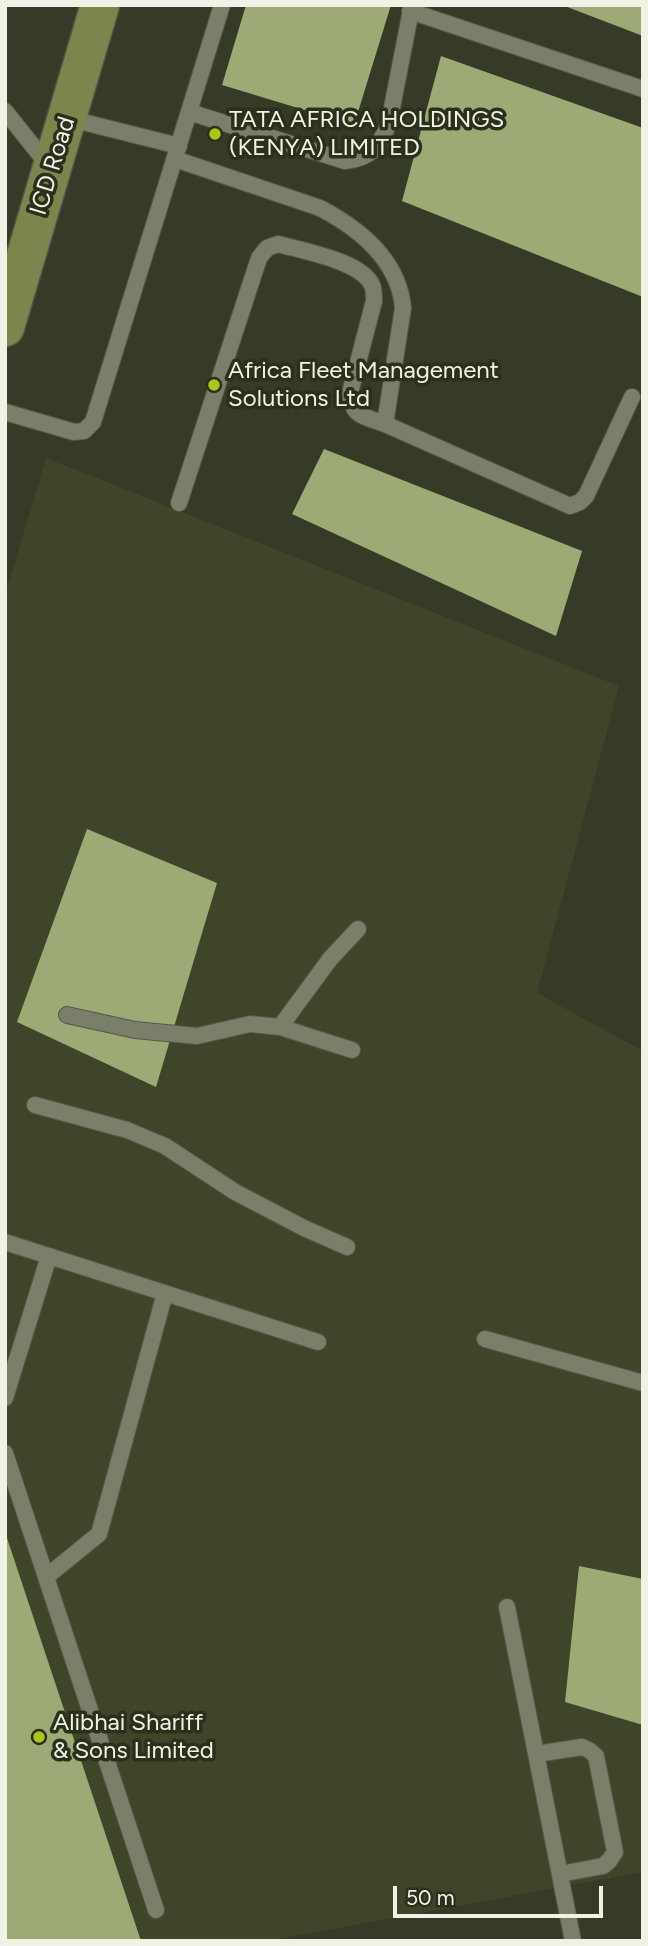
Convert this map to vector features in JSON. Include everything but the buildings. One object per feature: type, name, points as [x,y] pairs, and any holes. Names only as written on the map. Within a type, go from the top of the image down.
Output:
[{"type":"main road","name":"ICD Road","points":[[5,327],[100,5]]},
{"type":"lane","points":[[5,412],[74,432],[84,431],[93,422],[222,5]]},
{"type":"lane","points":[[189,112],[345,161],[359,159],[372,152],[390,124],[411,8],[643,89]]},
{"type":"lane","points":[[5,111],[52,169]]},
{"type":"lane","points":[[67,118],[177,152],[320,208],[339,218],[364,238],[385,260],[396,279],[404,308],[385,424]]},
{"type":"lane","points":[[179,503],[259,258],[267,248],[278,244],[352,265],[365,274],[373,286],[374,301],[350,393],[351,406],[357,413],[570,506],[586,496],[632,397]]},
{"type":"lane","points":[[280,1027],[330,959],[358,929]]},
{"type":"lane","points":[[67,1015],[135,1030],[197,1035],[250,1024],[280,1027],[352,1050]]},
{"type":"lane","points":[[35,1105],[127,1130],[165,1146],[235,1192],[347,1247]]},
{"type":"lane","points":[[5,1242],[317,1342]]},
{"type":"lane","points":[[5,1398],[49,1256]]},
{"type":"lane","points":[[46,1577],[99,1534],[166,1293]]},
{"type":"lane","points":[[485,1339],[643,1383]]},
{"type":"lane","points":[[5,1453],[156,1910]]},
{"type":"lane","points":[[507,1607],[573,1941]]},
{"type":"lane","points":[[536,1754],[582,1746],[596,1756],[614,1852],[603,1866],[560,1874]]},
{"type":"shaded area","points":[[46,458],[619,686],[537,993],[643,1051],[643,1872],[268,1941],[5,1941],[5,595]]},
{"type":"place","name":"TATA AFRICA HOLDINGS (KENYA) LIMITED","points":[[215,134]]},
{"type":"place","name":"Africa Fleet Management Solutions Ltd","points":[[214,385]]},
{"type":"place","name":"Alibhai Shariff & Sons Limited","points":[[39,1737]]}]
